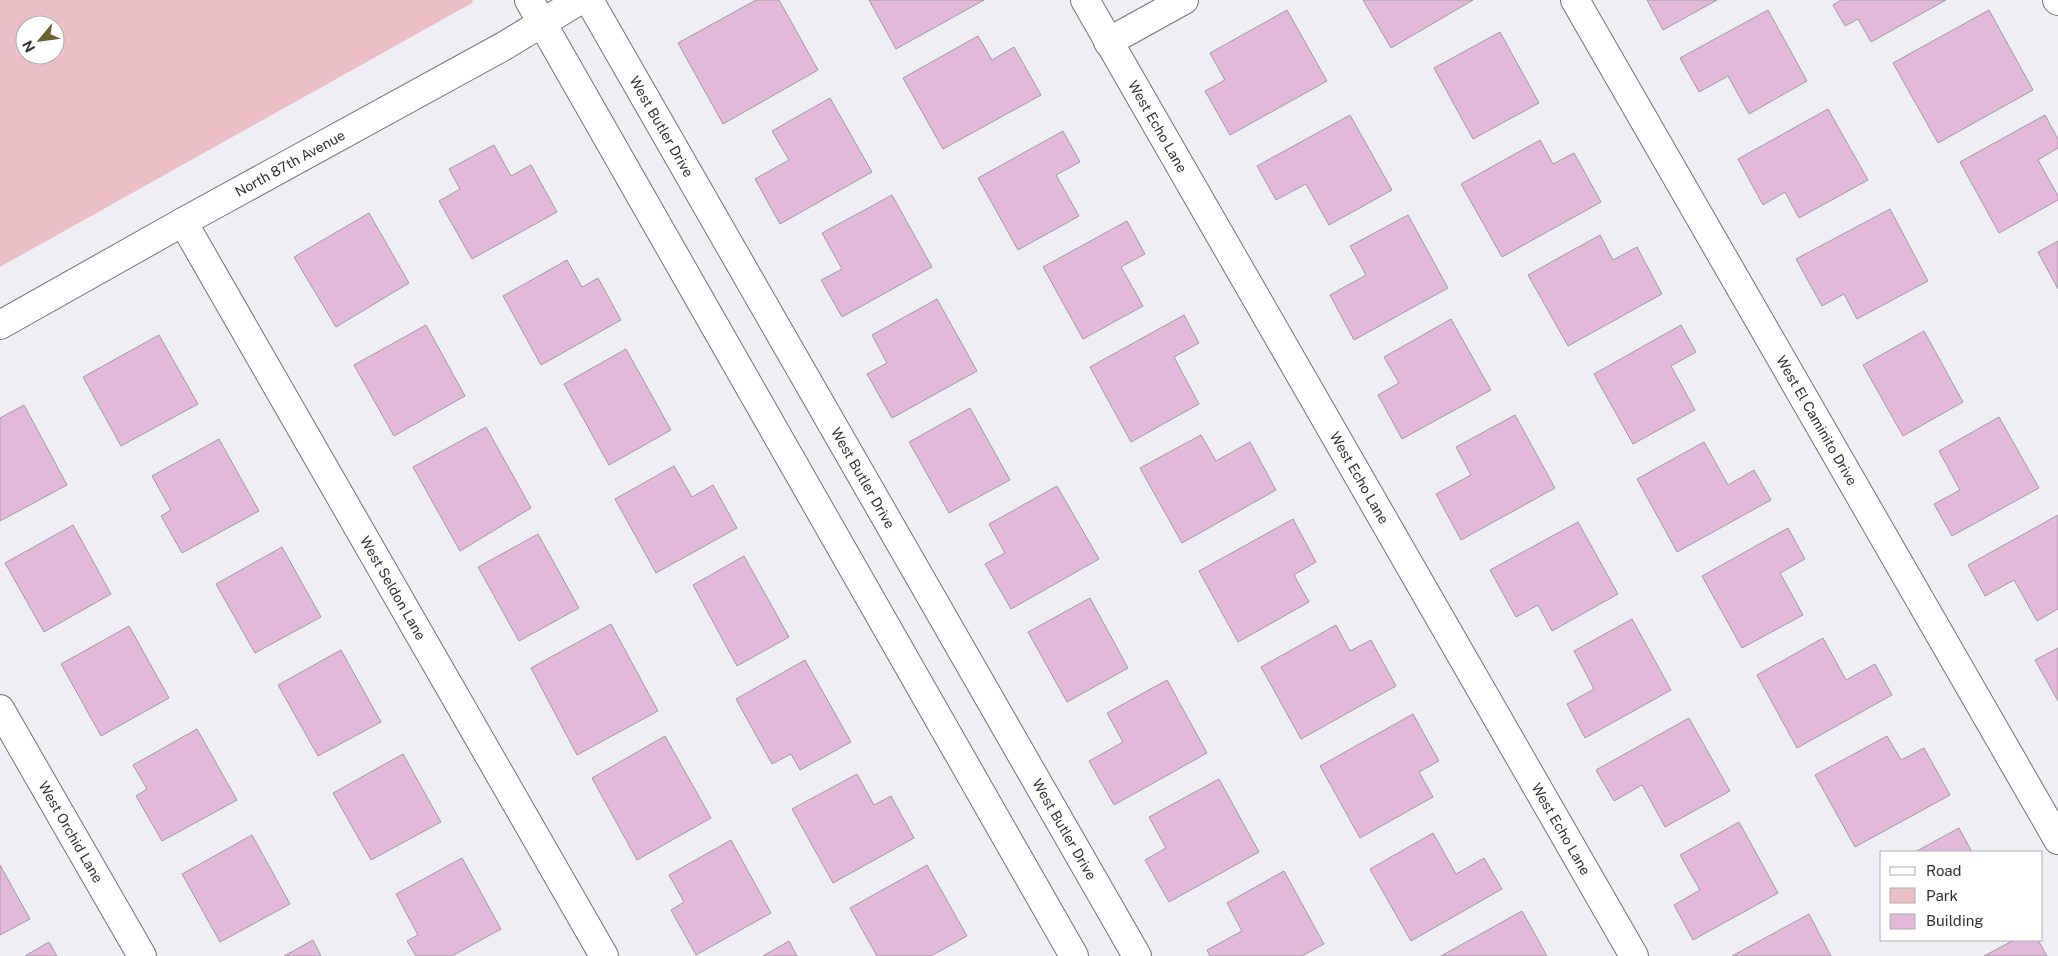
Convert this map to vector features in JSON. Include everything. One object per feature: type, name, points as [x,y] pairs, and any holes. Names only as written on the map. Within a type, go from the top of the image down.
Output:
[{"type":"street","name":"North 87th Avenue","points":[[0,325],[183,222],[500,49],[535,11],[580,0]]},
{"type":"street","name":"West Butler Drive","points":[[589,0],[1137,956]]},
{"type":"street","name":"West Echo Lane","points":[[1085,0],[1634,956]]},
{"type":"street","points":[[1108,42],[1184,0]]},
{"type":"street","name":"West El Caminito Drive","points":[[1575,0],[2054,825]]},
{"type":"street","points":[[535,11],[1074,956]]},
{"type":"street","name":"West Seldon Lane","points":[[183,222],[604,956]]},
{"type":"street","name":"West Orchid Lane","points":[[0,709],[142,956]]},
{"type":"green space","points":[[0,0],[473,0],[472,3],[0,267]]},
{"type":"building","points":[[756,0],[779,0],[818,70],[723,124],[678,43]]},
{"type":"building","points":[[869,0],[984,0],[896,49]]},
{"type":"building","points":[[1363,0],[1473,0],[1391,48]]},
{"type":"building","points":[[1647,0],[1717,0],[1663,30]]},
{"type":"building","points":[[1841,0],[1946,0],[1871,42],[1858,19],[1845,26],[1833,5]]},
{"type":"building","points":[[1287,10],[1327,81],[1230,135],[1205,91],[1225,80],[1210,53]]},
{"type":"building","points":[[1768,10],[1807,81],[1749,114],[1728,76],[1699,92],[1680,58]]},
{"type":"building","points":[[1989,10],[2033,90],[1938,143],[1893,63]]},
{"type":"building","points":[[1500,32],[1539,103],[1473,139],[1434,68]]},
{"type":"building","points":[[978,36],[992,60],[1014,47],[1041,95],[943,149],[903,78]]},
{"type":"building","points":[[830,98],[872,172],[780,224],[755,179],[789,160],[772,131]]},
{"type":"building","points":[[1828,109],[1868,180],[1799,218],[1785,192],[1763,205],[1738,159]]},
{"type":"building","points":[[1350,115],[1392,190],[1329,225],[1306,184],[1276,200],[1257,166]]},
{"type":"building","points":[[2045,115],[2058,139],[2058,148],[2038,160],[2058,196],[2058,200],[1999,233],[1960,162]]},
{"type":"building","points":[[1063,131],[1080,162],[1056,175],[1079,216],[1018,250],[978,178]]},
{"type":"building","points":[[1540,140],[1553,164],[1574,153],[1601,202],[1502,257],[1461,184]]},
{"type":"building","points":[[494,145],[511,176],[531,165],[557,212],[472,259],[439,201],[460,189],[449,169]]},
{"type":"building","points":[[892,195],[932,267],[842,317],[821,280],[842,269],[822,233]]},
{"type":"building","points":[[1890,209],[1928,281],[1857,319],[1844,294],[1822,306],[1796,259]]},
{"type":"building","points":[[369,213],[409,283],[336,327],[294,257]]},
{"type":"building","points":[[1408,215],[1448,288],[1354,340],[1330,295],[1366,275],[1350,246]]},
{"type":"building","points":[[1127,221],[1145,254],[1121,267],[1143,306],[1083,339],[1043,267]]},
{"type":"building","points":[[1600,235],[1613,260],[1637,247],[1662,294],[1568,346],[1528,275]]},
{"type":"building","points":[[2058,241],[2058,289],[2038,252]]},
{"type":"building","points":[[567,260],[582,287],[598,278],[621,320],[541,365],[503,296]]},
{"type":"building","points":[[937,299],[977,371],[892,418],[867,374],[887,363],[872,335]]},
{"type":"building","points":[[1184,315],[1199,343],[1174,357],[1199,404],[1131,442],[1090,367]]},
{"type":"building","points":[[1451,319],[1491,390],[1402,439],[1378,395],[1399,383],[1384,357]]},
{"type":"building","points":[[426,325],[465,396],[394,436],[354,365]]},
{"type":"building","points":[[1681,325],[1696,352],[1671,366],[1695,410],[1633,444],[1594,374]]},
{"type":"building","points":[[1924,331],[1963,402],[1903,436],[1863,365]]},
{"type":"building","points":[[159,335],[198,404],[121,446],[83,377]]},
{"type":"building","points":[[626,349],[671,430],[609,465],[564,384]]},
{"type":"building","points":[[24,405],[67,485],[0,521],[0,418]]},
{"type":"building","points":[[970,408],[1010,480],[949,513],[909,442]]},
{"type":"building","points":[[1515,415],[1555,488],[1461,540],[1436,494],[1471,475],[1456,447]]},
{"type":"building","points":[[1999,417],[2039,488],[1952,536],[1934,504],[1960,490],[1939,451]]},
{"type":"building","points":[[486,427],[531,508],[460,551],[413,467]]},
{"type":"building","points":[[1201,435],[1216,461],[1250,442],[1276,490],[1182,543],[1140,468]]},
{"type":"building","points":[[219,439],[259,511],[182,553],[161,516],[171,510],[152,476]]},
{"type":"building","points":[[1704,442],[1728,485],[1754,470],[1771,500],[1677,552],[1637,479]]},
{"type":"building","points":[[674,466],[692,497],[713,485],[737,528],[656,573],[615,499]]},
{"type":"building","points":[[1057,486],[1099,559],[1011,609],[985,564],[1005,553],[989,524]]},
{"type":"building","points":[[2058,515],[2058,609],[2037,621],[2014,580],[1985,596],[1968,565]]},
{"type":"building","points":[[1293,519],[1316,562],[1294,575],[1309,602],[1238,642],[1199,571]]},
{"type":"building","points":[[1578,522],[1618,594],[1552,631],[1538,605],[1516,617],[1490,570]]},
{"type":"building","points":[[73,525],[111,594],[44,632],[5,563]]},
{"type":"building","points":[[1788,528],[1805,559],[1780,573],[1803,615],[1742,648],[1702,576]]},
{"type":"building","points":[[538,534],[579,608],[519,641],[478,567]]},
{"type":"building","points":[[282,547],[321,617],[255,653],[216,584]]},
{"type":"building","points":[[744,556],[789,637],[737,666],[693,585]]},
{"type":"building","points":[[1090,598],[1128,668],[1067,702],[1028,632]]},
{"type":"building","points":[[1632,619],[1671,690],[1585,738],[1567,704],[1594,689],[1574,651]]},
{"type":"building","points":[[611,624],[658,711],[577,755],[531,668]]},
{"type":"building","points":[[1336,625],[1350,651],[1371,640],[1396,686],[1301,739],[1261,667]]},
{"type":"building","points":[[129,626],[169,698],[101,736],[61,664]]},
{"type":"building","points":[[1823,638],[1846,680],[1875,664],[1892,695],[1797,748],[1757,675]]},
{"type":"building","points":[[2058,648],[2058,701],[2035,660]]},
{"type":"building","points":[[341,650],[381,722],[318,756],[278,685]]},
{"type":"building","points":[[805,660],[851,742],[800,770],[791,754],[772,764],[736,699]]},
{"type":"building","points":[[1167,680],[1207,753],[1114,805],[1089,761],[1123,742],[1107,713]]},
{"type":"building","points":[[1413,714],[1439,761],[1419,772],[1433,797],[1360,838],[1320,766]]},
{"type":"building","points":[[1689,718],[1730,791],[1665,827],[1642,785],[1614,801],[1596,770]]},
{"type":"building","points":[[197,729],[237,800],[162,841],[136,796],[147,789],[133,765]]},
{"type":"building","points":[[665,736],[711,818],[637,860],[592,778]]},
{"type":"building","points":[[1887,736],[1901,760],[1924,748],[1950,795],[1855,847],[1815,775]]},
{"type":"building","points":[[403,754],[441,822],[371,860],[333,793]]},
{"type":"building","points":[[857,774],[874,805],[891,796],[914,838],[833,883],[792,809]]},
{"type":"building","points":[[1219,779],[1259,852],[1169,902],[1145,860],[1166,848],[1149,817]]},
{"type":"building","points":[[1739,822],[1778,893],[1693,940],[1674,905],[1700,890],[1680,855]]},
{"type":"building","points":[[1959,828],[1971,851],[1917,851]]},
{"type":"building","points":[[1433,833],[1456,874],[1484,858],[1502,889],[1411,941],[1370,869]]},
{"type":"building","points":[[252,835],[290,904],[220,942],[182,874]]},
{"type":"building","points":[[731,840],[771,913],[696,955],[671,910],[684,902],[669,875]]},
{"type":"building","points":[[462,858],[501,929],[452,956],[416,956],[407,941],[418,935],[396,894]]},
{"type":"building","points":[[0,865],[30,919],[0,935]]},
{"type":"building","points":[[927,865],[967,936],[931,956],[877,956],[850,908]]},
{"type":"building","points":[[1284,871],[1324,944],[1302,956],[1210,956],[1207,950],[1242,931],[1227,903]]},
{"type":"building","points":[[1522,911],[1547,956],[1441,956]]},
{"type":"building","points":[[1809,914],[1831,956],[1732,956]]},
{"type":"building","points":[[313,940],[321,956],[284,956]]},
{"type":"building","points":[[789,941],[797,956],[763,956]]},
{"type":"building","points":[[2012,941],[2039,941],[2047,956],[1984,956]]},
{"type":"building","points":[[49,942],[57,956],[25,956]]}]
